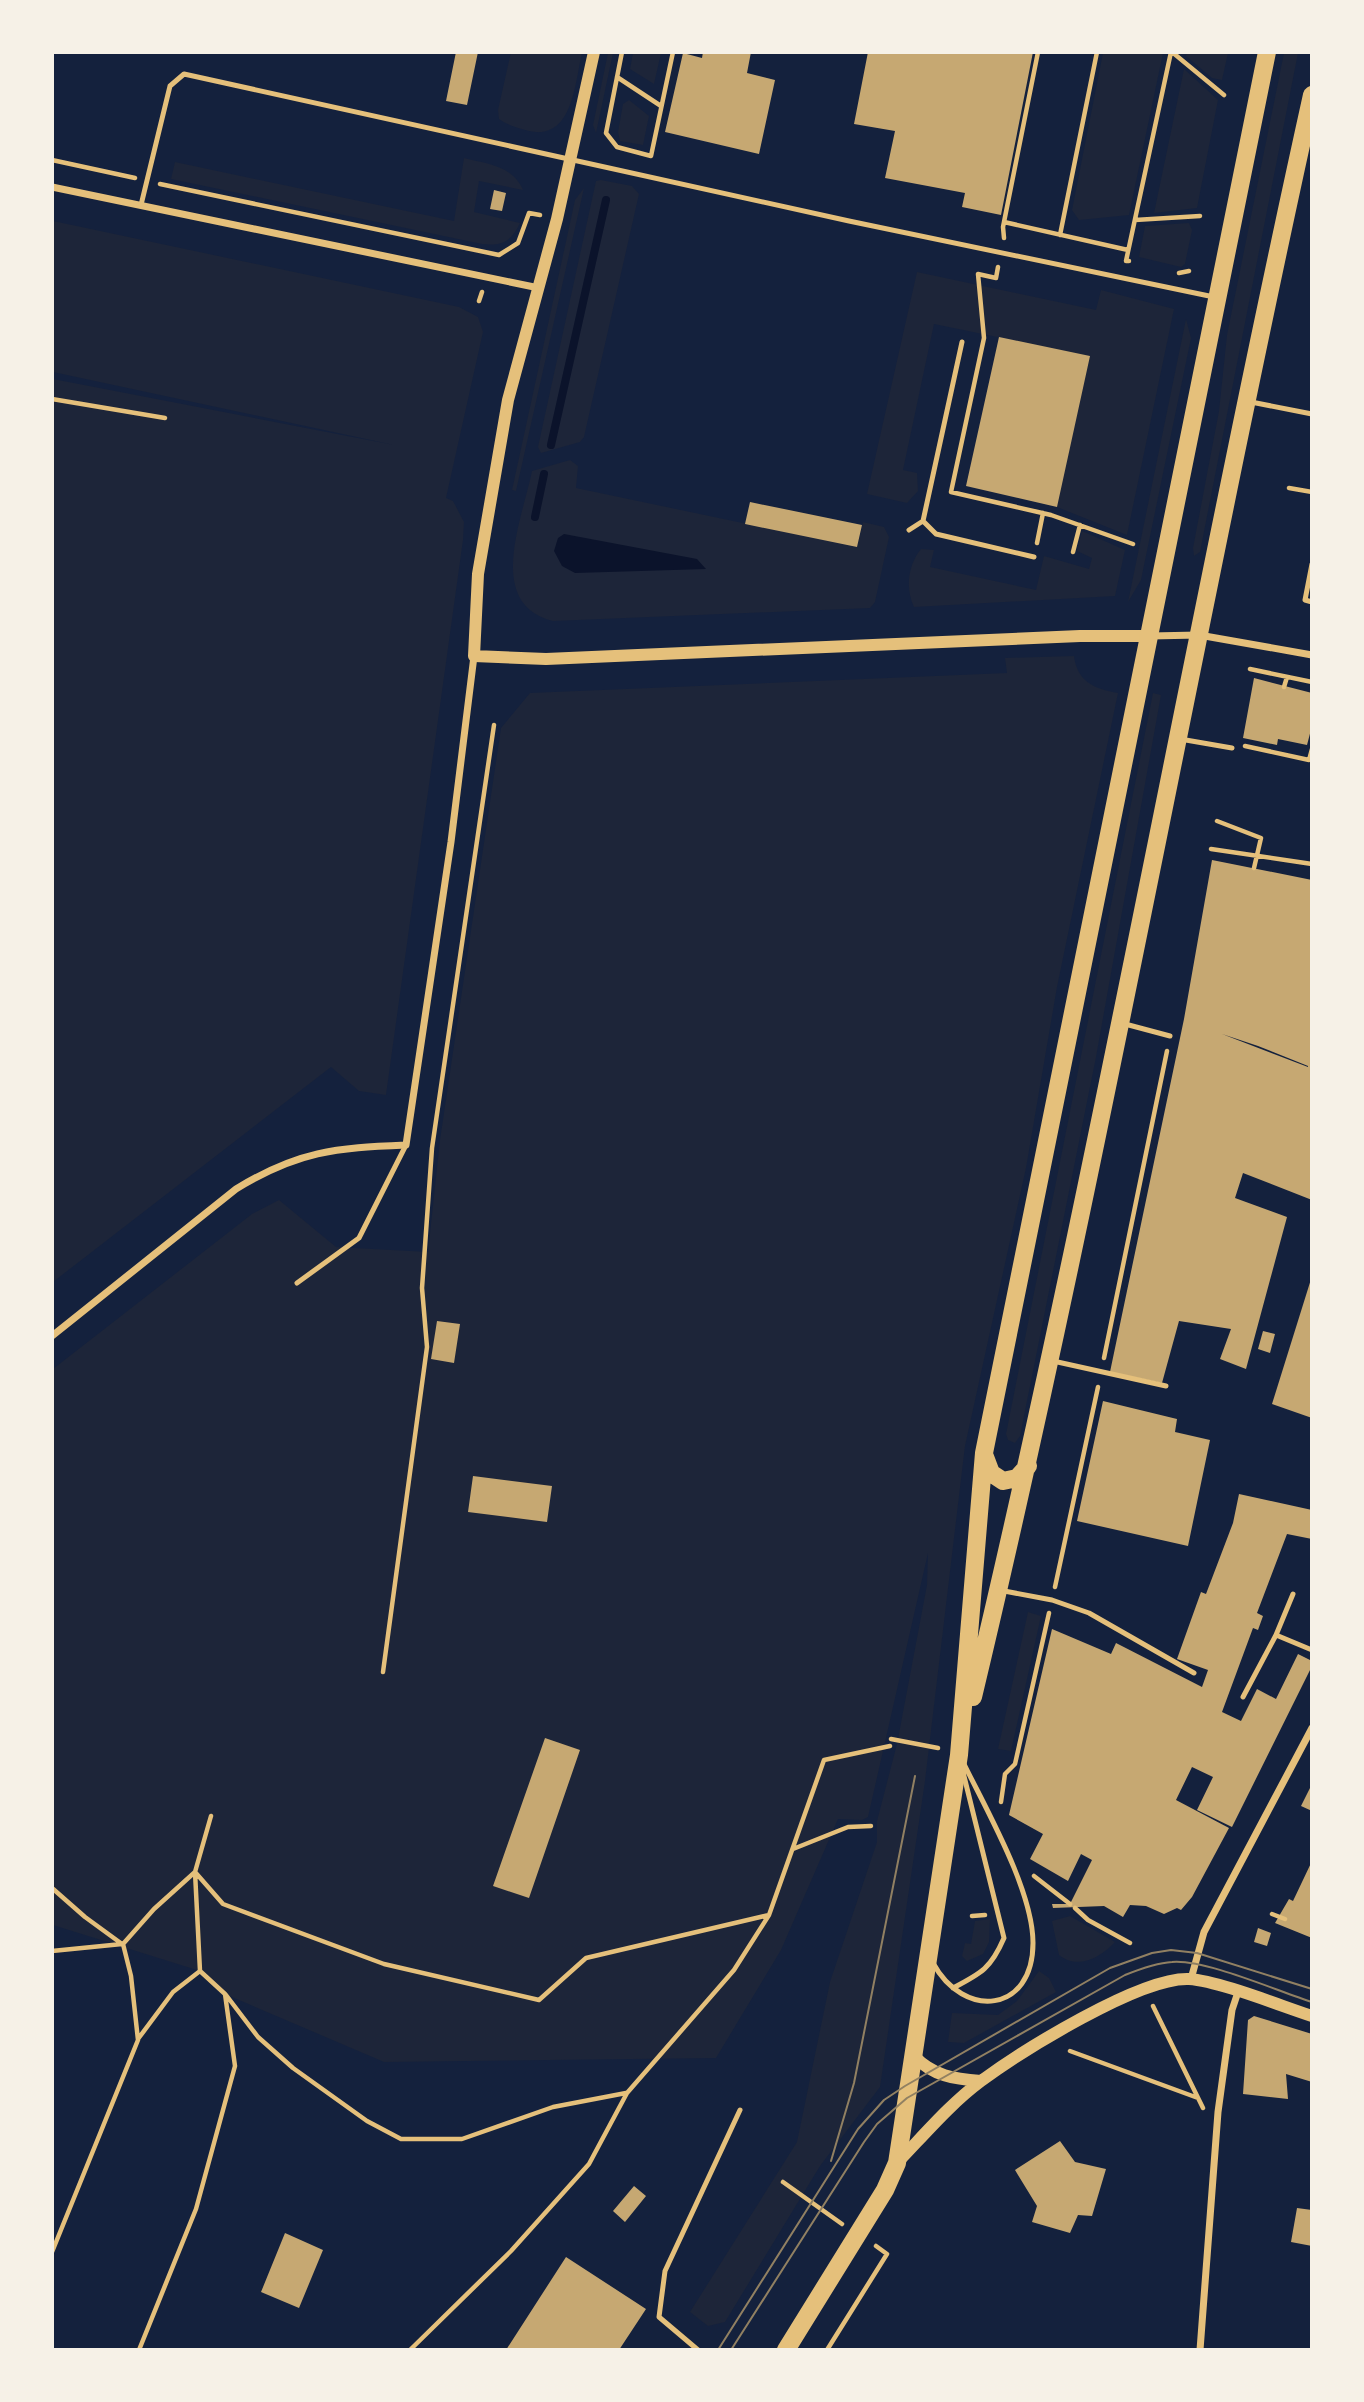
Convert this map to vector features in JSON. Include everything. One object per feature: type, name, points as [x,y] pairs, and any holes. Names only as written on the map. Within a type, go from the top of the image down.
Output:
[{"type":"main road","points":[[786,2350],[858,2235],[889,2183],[897,2164],[959,1755],[984,1453],[1267,52]]},
{"type":"main road","points":[[959,1755],[1028,1466],[1122,1023],[1311,95]]},
{"type":"main road","points":[[984,1453],[991,1472],[1003,1481],[1017,1478],[1028,1466]]},
{"type":"street","points":[[52,1336],[236,1189],[263,1172],[296,1158],[336,1148],[406,1145],[451,842],[474,656],[478,574],[492,488],[508,400],[540,288],[594,52]]},
{"type":"street","points":[[52,187],[540,288]]},
{"type":"street","points":[[474,656],[545,659],[1080,636],[1199,635],[1311,655]]},
{"type":"street","points":[[1191,1979],[1204,1932],[1311,1728]]},
{"type":"street","points":[[897,2164],[945,2113],[981,2081],[1121,1998],[1167,1981],[1191,1979],[1311,2016]]},
{"type":"street","points":[[1200,2350],[1218,2112],[1232,2010],[1238,1993]]},
{"type":"street","points":[[914,2056],[932,2071],[945,2077],[981,2081]]},
{"type":"lane","points":[[141,205],[170,86],[184,74],[1217,298]]},
{"type":"lane","points":[[909,530],[923,521],[962,342]]},
{"type":"lane","points":[[1247,401],[1311,414]]},
{"type":"lane","points":[[923,521],[936,534],[1034,557]]},
{"type":"lane","points":[[1311,564],[1305,600],[1311,602]]},
{"type":"lane","points":[[1178,738],[1232,748]]},
{"type":"lane","points":[[1122,1023],[1170,1036]]},
{"type":"lane","points":[[297,1283],[359,1238],[406,1145]]},
{"type":"lane","points":[[1050,1360],[1166,1386]]},
{"type":"lane","points":[[999,1590],[1052,1600],[1088,1613],[1194,1674]]},
{"type":"lane","points":[[1242,1697],[1276,1635],[1293,1594]]},
{"type":"lane","points":[[1276,1635],[1311,1650]]},
{"type":"lane","points":[[953,1987],[993,1963],[1004,1938],[959,1755]]},
{"type":"lane","points":[[929,1957],[942,1981],[973,2001],[993,2003],[1011,1995],[1026,1974],[1033,1943],[1027,1908],[1003,1843],[959,1755]]},
{"type":"lane","points":[[698,2350],[659,2318],[665,2271],[740,2110]]},
{"type":"path","points":[[622,52],[606,134],[617,147],[651,156],[673,52]]},
{"type":"path","points":[[1038,52],[1004,222],[996,278],[978,274],[984,338],[951,492],[1044,513],[1133,544]]},
{"type":"path","points":[[1060,235],[1097,52]]},
{"type":"path","points":[[1139,264],[1126,261],[1172,52],[1224,95]]},
{"type":"path","points":[[617,77],[661,106]]},
{"type":"path","points":[[52,160],[499,255],[518,243],[529,213],[557,219]]},
{"type":"path","points":[[1135,220],[1200,216]]},
{"type":"path","points":[[1004,222],[1129,250]]},
{"type":"path","points":[[1165,270],[1178,273],[1189,271]]},
{"type":"path","points":[[52,400],[165,418]]},
{"type":"path","points":[[1289,488],[1311,492]]},
{"type":"path","points":[[1034,557],[1044,513]]},
{"type":"path","points":[[1073,552],[1080,525]]},
{"type":"path","points":[[1250,669],[1311,682]]},
{"type":"path","points":[[1284,687],[1287,677]]},
{"type":"path","points":[[383,1672],[427,1347],[422,1288],[432,1148],[494,725]]},
{"type":"path","points":[[1241,746],[1309,760],[1311,749]]},
{"type":"path","points":[[1217,821],[1261,838],[1254,868]]},
{"type":"path","points":[[1211,849],[1311,864]]},
{"type":"path","points":[[1000,1807],[1005,1774],[1015,1763],[1052,1600],[1170,1036]]},
{"type":"path","points":[[891,1739],[926,1744],[959,1755]]},
{"type":"path","points":[[410,2350],[511,2250],[581,2173],[627,2093],[734,1970],[769,1915],[824,1760],[890,1746]]},
{"type":"path","points":[[211,1816],[195,1872],[200,1971],[225,1994],[258,2037],[293,2068],[367,2121],[401,2138],[462,2139],[553,2107],[627,2093]]},
{"type":"path","points":[[793,1849],[848,1827],[871,1826]]},
{"type":"path","points":[[195,1872],[223,1904],[236,1909],[384,1964],[539,2000],[586,1958],[769,1915]]},
{"type":"path","points":[[52,1951],[123,1944],[154,1909],[195,1872]]},
{"type":"path","points":[[1031,1874],[1088,1920],[1130,1943]]},
{"type":"path","points":[[52,1888],[85,1917],[123,1944],[131,1976],[138,2040]]},
{"type":"path","points":[[1272,1914],[1285,1919]]},
{"type":"path","points":[[52,2252],[138,2040],[173,1992],[200,1971]]},
{"type":"path","points":[[139,2350],[196,2208],[235,2066],[225,1994]]},
{"type":"path","points":[[1152,2005],[1203,2109]]},
{"type":"path","points":[[1070,2051],[1198,2098]]},
{"type":"path","points":[[783,2182],[887,2254],[827,2350]]},
{"type":"shaded area","points":[[511,52],[582,53],[569,107],[555,127],[544,132],[529,131],[499,119],[498,110]]},
{"type":"shaded area","points":[[608,53],[613,53],[596,133],[593,125]]},
{"type":"shaded area","points":[[633,53],[661,53],[654,84],[630,69]]},
{"type":"shaded area","points":[[1103,53],[1163,53],[1129,215],[1079,220],[1072,210]]},
{"type":"shaded area","points":[[1187,53],[1228,53],[1222,80],[1212,78],[1186,56]]},
{"type":"shaded area","points":[[1284,53],[1298,53],[1200,552],[1194,556],[1193,548],[1219,411],[1227,335]]},
{"type":"shaded area","points":[[1184,69],[1218,100],[1197,208],[1154,213]]},
{"type":"shaded area","points":[[629,100],[649,116],[643,145],[620,141],[618,132],[623,104]]},
{"type":"shaded area","points":[[464,158],[491,164],[506,171],[519,182],[523,190],[479,181],[474,212],[520,223],[509,239],[495,244],[482,244],[171,179],[175,162],[454,221]]},
{"type":"shaded area","points":[[596,181],[632,186],[639,194],[584,437],[580,442],[541,453],[538,447]]},
{"type":"shaded area","points":[[584,188],[516,491],[512,490],[575,200]]},
{"type":"shaded area","points":[[53,221],[459,307],[478,317],[483,332],[446,498],[453,501],[464,522],[463,540],[386,1095],[359,1091],[331,1067],[53,1282],[53,379],[394,445],[53,372]]},
{"type":"shaded area","points":[[1189,223],[1192,230],[1185,264],[1181,267],[1139,257],[1145,226]]},
{"type":"shaded area","points":[[917,272],[1096,310],[1101,290],[1174,309],[1127,535],[1057,507],[1089,356],[934,324],[903,470],[917,473],[918,491],[907,503],[867,494]]},
{"type":"shaded area","points":[[1186,319],[1191,338],[1141,580],[1128,602]]},
{"type":"shaded area","points":[[570,460],[578,466],[576,488],[857,547],[863,522],[884,527],[889,537],[875,602],[870,608],[553,621],[532,612],[520,597],[514,579],[513,558],[532,471]]},
{"type":"shaded area","points":[[1082,531],[1125,550],[1115,596],[914,607],[911,600],[909,577],[913,562],[921,549],[934,550],[930,567],[1036,590],[1044,556],[1089,569],[1092,558],[1077,551]]},
{"type":"shaded area","points":[[564,534],[697,559],[706,569],[575,573],[562,566],[554,551],[558,538]]},
{"type":"shaded area","points":[[1074,656],[1083,678],[1101,689],[1118,693],[1057,987],[1026,1168],[965,1446],[925,1781],[880,2087],[820,2166],[725,2322],[708,2326],[690,2312],[797,2142],[830,1982],[877,1842],[877,1821],[897,1744],[927,1585],[928,1553],[868,1817],[862,1820],[838,1819],[781,1950],[716,2058],[384,2062],[225,1994],[200,1971],[53,1925],[53,1369],[252,1214],[279,1200],[336,1247],[428,1252],[440,1140],[501,728],[530,693],[1007,673],[1005,658]]},
{"type":"shaded area","points":[[1153,693],[1161,695],[1096,1057],[1020,1436],[1015,1443],[1008,1440],[1006,1434]]},
{"type":"shaded area","points":[[1028,1612],[1041,1616],[1011,1751],[998,1749]]},
{"type":"shaded area","points":[[1070,1916],[1115,1942],[1103,1953],[1081,1962],[1074,1962],[1059,1955],[1052,1921]]},
{"type":"shaded area","points":[[990,1919],[989,1942],[983,1954],[967,1961],[962,1956],[965,1943],[971,1944],[975,1921]]},
{"type":"shaded area","points":[[1039,1971],[1049,1978],[1056,1992],[964,2043],[948,2042],[952,2013],[998,2015],[1017,2001]]},
{"type":"building","points":[[456,52],[478,52],[467,105],[446,101]]},
{"type":"building","points":[[703,52],[751,52],[747,73],[775,80],[759,154],[665,132],[683,53],[702,58]]},
{"type":"building","points":[[868,52],[1033,52],[1001,215],[962,207],[965,193],[885,178],[895,131],[854,124]]},
{"type":"building","points":[[494,190],[506,193],[502,211],[490,209]]},
{"type":"building","points":[[999,337],[1090,356],[1057,507],[966,486]]},
{"type":"building","points":[[750,502],[862,525],[857,547],[745,524]]},
{"type":"building","points":[[1254,678],[1312,693],[1312,726],[1307,745],[1278,739],[1277,745],[1243,738]]},
{"type":"building","points":[[1212,860],[1312,880],[1312,1200],[1243,1173],[1235,1198],[1287,1217],[1246,1369],[1220,1359],[1231,1329],[1179,1321],[1162,1383],[1110,1372],[1184,1019]],"holes":[[[1222,1034],[1308,1066],[1308,1067]]]},
{"type":"building","points":[[1312,1276],[1312,1418],[1272,1404]]},
{"type":"building","points":[[437,1321],[460,1324],[454,1363],[431,1359]]},
{"type":"building","points":[[1263,1331],[1275,1334],[1270,1353],[1258,1349]]},
{"type":"building","points":[[1103,1401],[1177,1419],[1175,1432],[1210,1440],[1188,1546],[1077,1521]]},
{"type":"building","points":[[473,1476],[552,1486],[547,1522],[468,1512]]},
{"type":"building","points":[[1239,1494],[1312,1510],[1312,1539],[1287,1534],[1257,1613],[1263,1616],[1258,1630],[1253,1628],[1222,1712],[1241,1721],[1257,1689],[1276,1699],[1298,1654],[1312,1661],[1312,1666],[1232,1827],[1197,1810],[1213,1777],[1192,1767],[1176,1800],[1229,1828],[1192,1897],[1181,1910],[1177,1908],[1164,1914],[1146,1906],[1130,1905],[1123,1917],[1104,1906],[1053,1908],[1052,1904],[1070,1904],[1092,1860],[1081,1854],[1068,1881],[1030,1859],[1043,1834],[1009,1815],[1052,1629],[1111,1654],[1116,1643],[1202,1687],[1208,1670],[1177,1659],[1201,1592],[1206,1594],[1233,1523]]},
{"type":"building","points":[[545,1738],[580,1750],[529,1898],[493,1886]]},
{"type":"building","points":[[1312,1784],[1312,1811],[1301,1806]]},
{"type":"building","points":[[1312,1861],[1312,1938],[1275,1923],[1289,1899],[1293,1901]]},
{"type":"building","points":[[1258,1928],[1271,1933],[1267,1946],[1254,1942]]},
{"type":"building","points":[[1254,2016],[1312,2034],[1312,2082],[1286,2074],[1288,2099],[1243,2094],[1248,2020]]},
{"type":"building","points":[[1060,2141],[1075,2162],[1106,2169],[1092,2216],[1078,2215],[1070,2233],[1032,2222],[1037,2206],[1015,2170]]},
{"type":"building","points":[[634,2186],[646,2196],[625,2222],[613,2211]]},
{"type":"building","points":[[1297,2208],[1312,2210],[1312,2246],[1291,2242]]},
{"type":"building","points":[[285,2233],[323,2250],[299,2308],[261,2292]]},
{"type":"building","points":[[566,2257],[646,2309],[619,2350],[506,2350]]},
{"type":"waterway","points":[[551,445],[606,200]]},
{"type":"waterway","points":[[535,517],[544,474]]},
{"type":"tram line","points":[[831,2161],[854,2083],[915,1776]]},
{"type":"tram line","points":[[718,2350],[858,2129],[884,2100],[905,2086],[1110,1968],[1152,1953],[1171,1950],[1197,1953],[1312,1989]]},
{"type":"tram line","points":[[731,2350],[864,2142],[877,2124],[907,2098],[1125,1975],[1154,1965],[1172,1962],[1203,1965],[1312,2002]]}]
